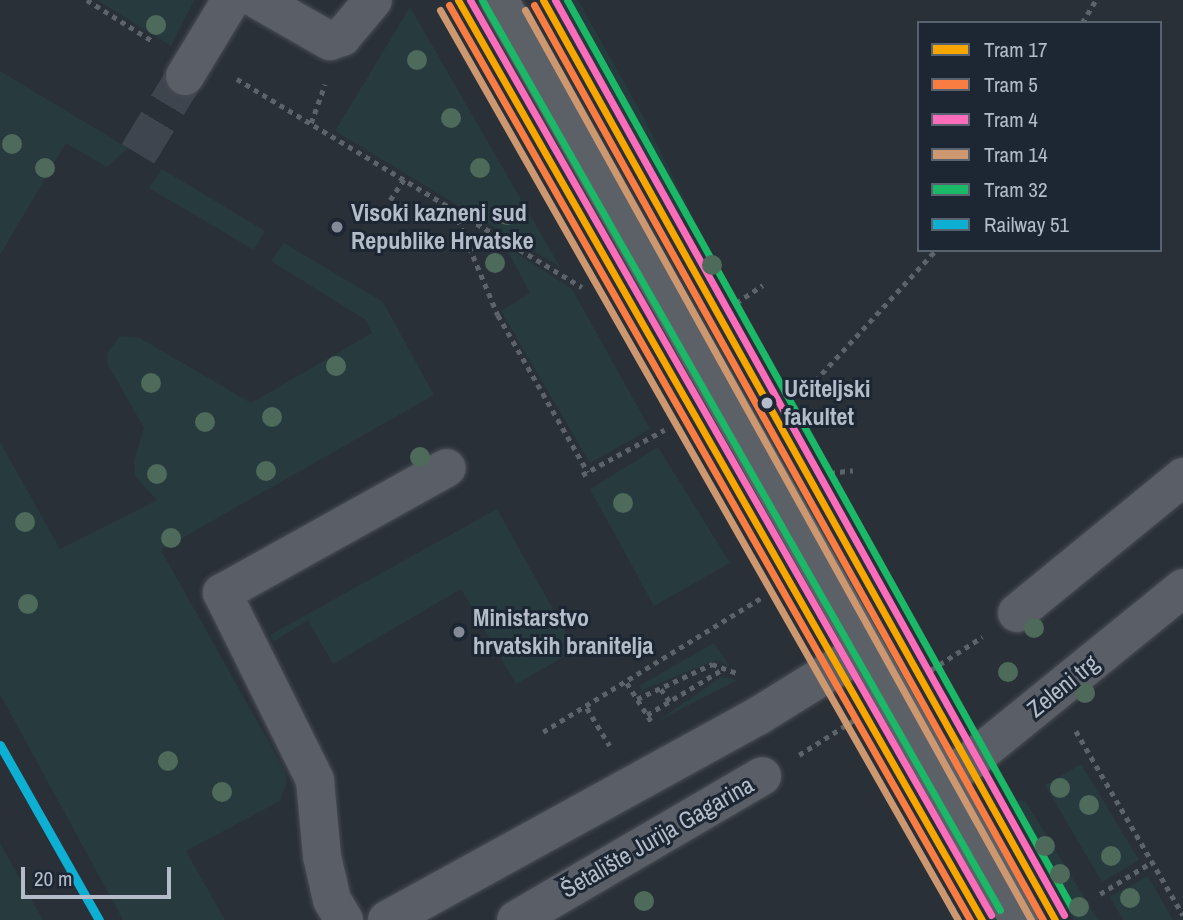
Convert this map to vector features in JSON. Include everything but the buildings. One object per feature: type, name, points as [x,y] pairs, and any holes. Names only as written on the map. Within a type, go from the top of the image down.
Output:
[{"type":"main road","points":[[499,0],[1019,920]]},
{"type":"street","points":[[186,76],[231,0]]},
{"type":"street","points":[[258,0],[330,41],[342,37],[373,0]]},
{"type":"street","points":[[344,920],[332,900],[322,856],[315,780],[222,593],[447,468]]},
{"type":"street","points":[[1002,623],[1183,477]]},
{"type":"street","name":"Zeleni trg","points":[[941,780],[969,762],[1183,588]]},
{"type":"street","points":[[387,920],[758,716],[866,649]]},
{"type":"street","name":"Šetalište Jurija Gagarina","points":[[516,920],[776,768]]},
{"type":"path","points":[[87,0],[158,44]]},
{"type":"path","points":[[1083,21],[1096,0]]},
{"type":"path","points":[[232,76],[582,287]]},
{"type":"path","points":[[390,200],[404,179]]},
{"type":"path","points":[[454,209],[498,315],[588,472]]},
{"type":"path","points":[[814,381],[934,252]]},
{"type":"path","points":[[736,303],[763,285]]},
{"type":"path","points":[[582,475],[664,430]]},
{"type":"path","points":[[830,473],[853,470]]},
{"type":"path","points":[[543,732],[573,718],[761,598]]},
{"type":"path","points":[[930,671],[1002,623]]},
{"type":"path","points":[[638,699],[712,664],[743,676]]},
{"type":"path","points":[[648,715],[724,668]]},
{"type":"path","points":[[686,677],[693,688]]},
{"type":"path","points":[[628,683],[660,735]]},
{"type":"path","points":[[661,689],[670,702]]},
{"type":"path","points":[[776,768],[854,720]]},
{"type":"path","points":[[1072,723],[1183,915]]},
{"type":"path","points":[[1100,894],[1152,862]]},
{"type":"path","points":[[942,888],[960,920]]},
{"type":"green space","points":[[97,0],[194,0],[171,46]]},
{"type":"green space","points":[[550,0],[578,0],[643,116],[691,213],[676,221]]},
{"type":"green space","points":[[410,7],[560,267],[335,131]]},
{"type":"green space","points":[[0,71],[128,148],[107,167],[66,143],[0,255]]},
{"type":"green space","points":[[162,169],[265,231],[254,250],[149,188]]},
{"type":"green space","points":[[284,243],[383,302],[434,395],[161,550],[285,771],[287,782],[280,801],[186,851],[225,920],[123,920],[0,694],[0,442],[60,549],[157,500],[135,476],[134,461],[144,428],[107,363],[108,352],[120,336],[140,338],[251,403],[372,333],[366,320],[271,261]]},
{"type":"green space","points":[[505,246],[572,289],[650,429],[590,463],[501,311],[530,293]]},
{"type":"green space","points":[[658,447],[730,563],[654,606],[590,489]]},
{"type":"green space","points":[[497,509],[576,650],[516,684],[461,589],[333,664],[308,620],[273,642],[270,635]]},
{"type":"green space","points":[[714,643],[730,667],[717,660],[642,690],[639,686]]},
{"type":"green space","points":[[721,677],[738,680],[656,722]]},
{"type":"green space","points":[[1081,764],[1139,860],[1102,882],[1045,785]]},
{"type":"green space","points":[[1020,799],[1026,802],[1098,920],[1074,920],[1010,805]]},
{"type":"green space","points":[[0,843],[43,920],[0,920]]},
{"type":"green space","points":[[1148,876],[1173,920],[1123,920],[1110,897]]},
{"type":"tunnel","points":[[138,154],[185,76]]},
{"type":"tram line","name":"17","points":[[458,0],[982,920]]},
{"type":"tram line","name":"4","points":[[470,0],[991,915]]},
{"type":"tram line","name":"32","points":[[482,0],[1000,910]]},
{"type":"tram line","name":"17","points":[[543,0],[1055,920]]},
{"type":"tram line","name":"4","points":[[555,0],[1064,915]]},
{"type":"tram line","name":"32","points":[[567,0],[1073,910]]},
{"type":"tram line","name":"5","points":[[449,5],[970,920]]},
{"type":"tram line","name":"5","points":[[534,5],[1043,920]]},
{"type":"tram line","name":"14","points":[[440,10],[958,920]]},
{"type":"tram line","name":"14","points":[[525,10],[1031,920]]},
{"type":"rail line","name":"51","points":[[0,745],[99,920]]},
{"type":"place","name":"Visoki kazneni sud Republike Hrvatske","points":[[337,227]]},
{"type":"place","name":"Učiteljski fakultet","points":[[767,403]]},
{"type":"place","name":"Ministarstvo hrvatskih branitelja","points":[[459,632]]}]
